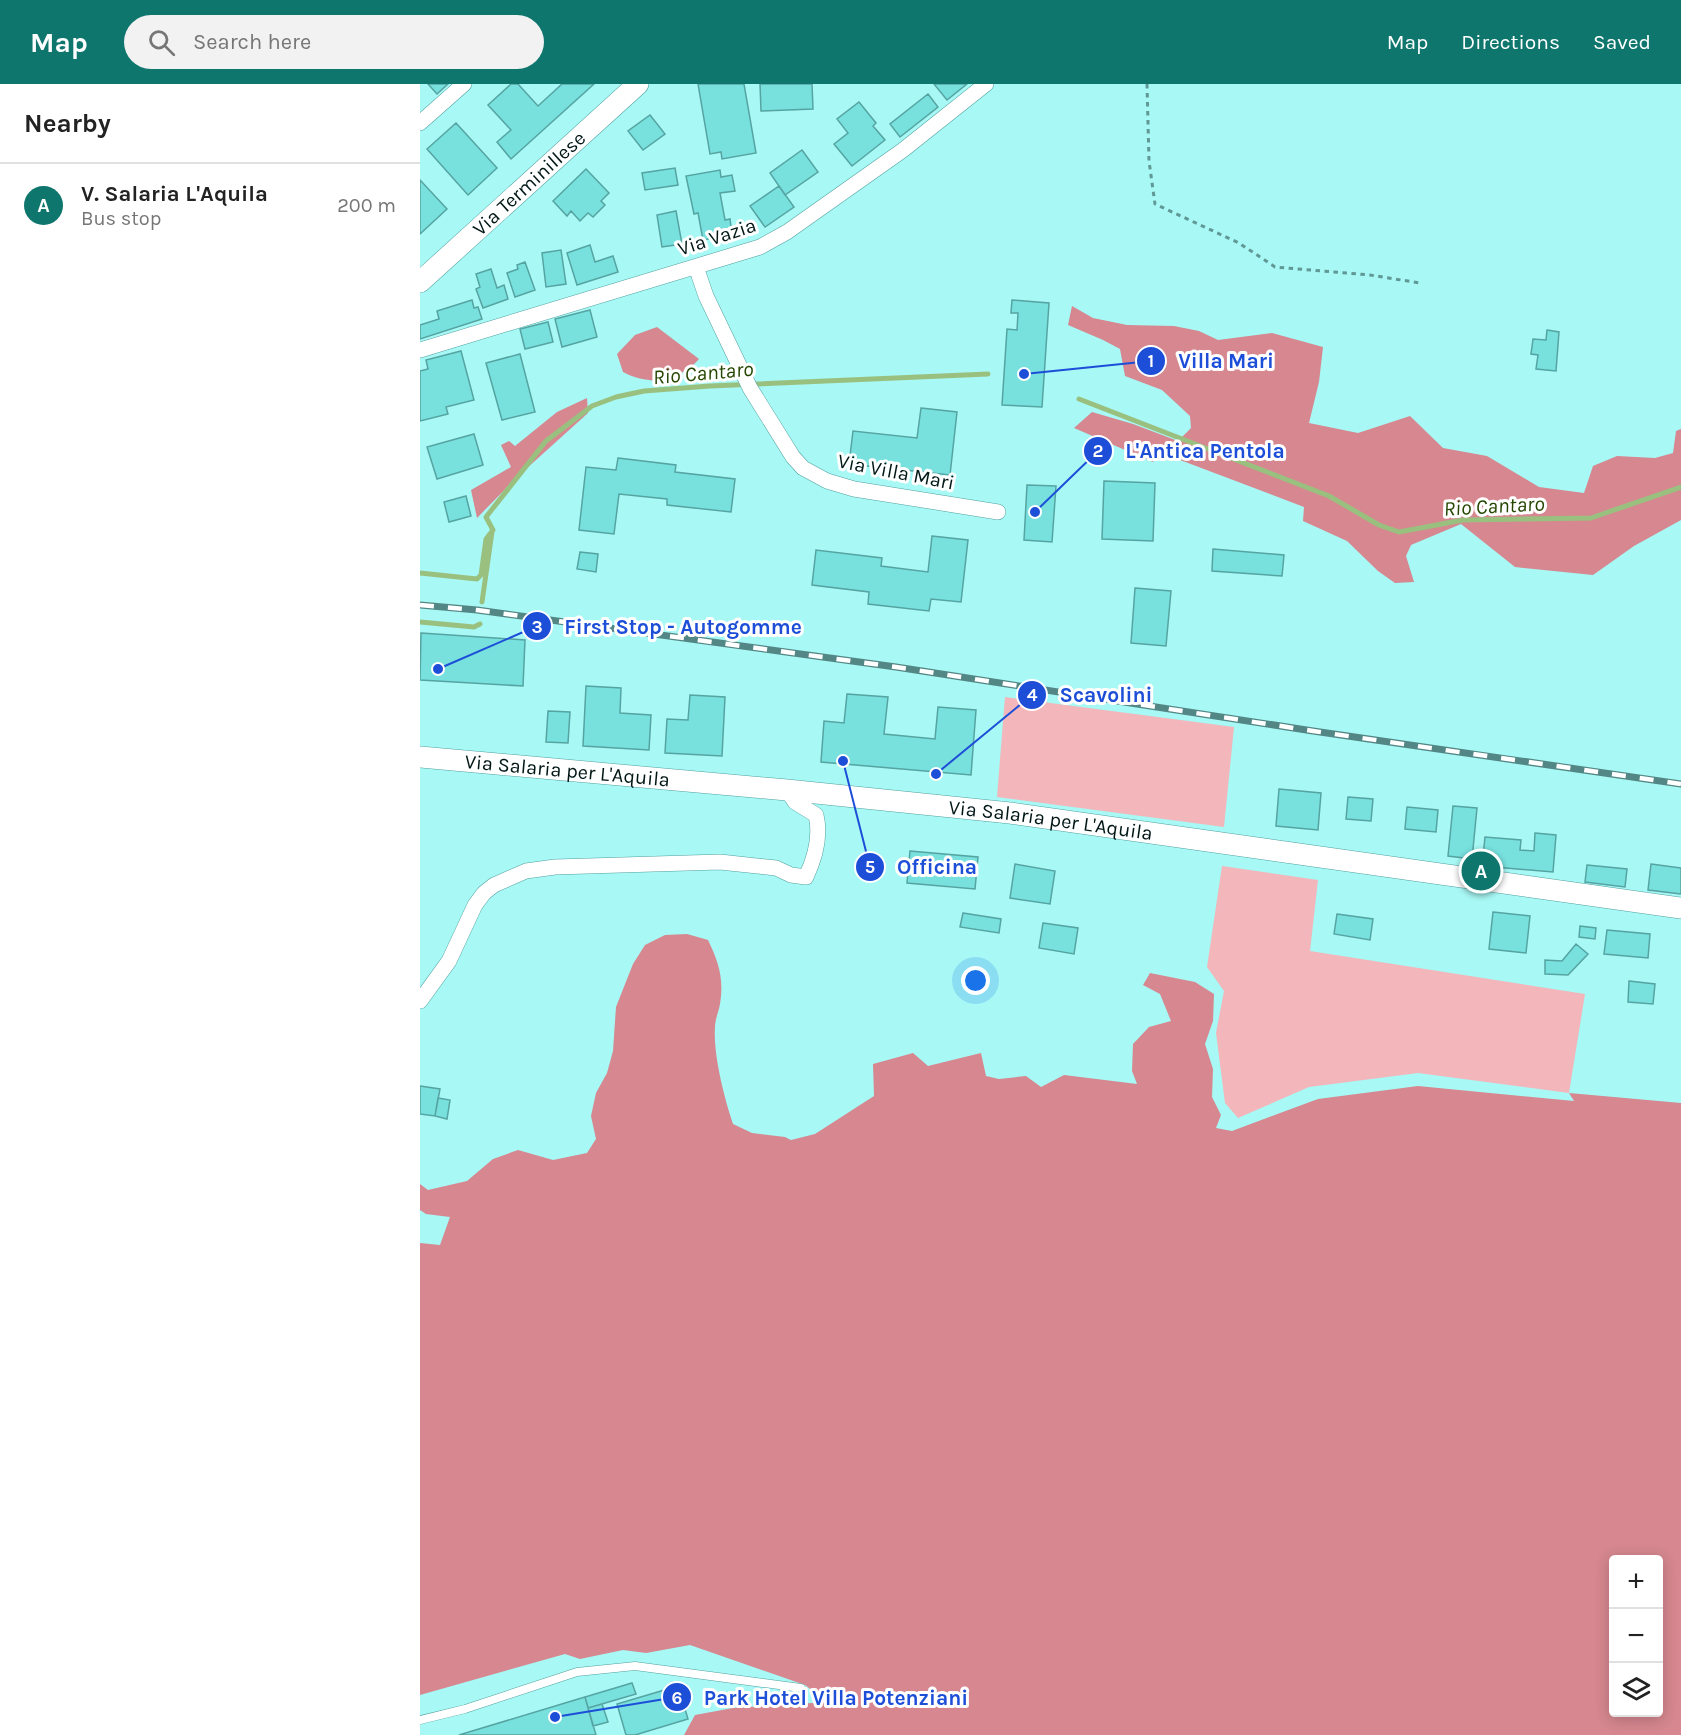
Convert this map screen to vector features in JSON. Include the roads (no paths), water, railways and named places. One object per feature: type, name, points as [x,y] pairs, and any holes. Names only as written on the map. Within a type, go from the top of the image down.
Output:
[{"type":"main road","name":"Via Terminillese","points":[[420,282],[638,84]]},
{"type":"main road","name":"Via Salaria per L'Aquila","points":[[420,756],[1010,813],[1681,908]]},
{"type":"street","points":[[420,123],[464,84]]},
{"type":"street","name":"Via Vazia","points":[[420,350],[760,247],[787,232],[903,150],[986,84]]},
{"type":"street","name":"Via Villa Mari","points":[[696,267],[706,296],[750,388],[793,457],[803,468],[827,481],[854,489],[998,512]]},
{"type":"street","points":[[420,1001],[449,961],[475,905],[484,893],[494,885],[526,871],[555,867],[720,862],[776,868],[791,875],[806,877],[813,862],[818,835],[816,815],[795,802],[787,790]]},
{"type":"lane","points":[[420,1720],[465,1709],[577,1672],[635,1666],[801,1688]]},
{"type":"waterway","name":"Rio Cantaro","points":[[420,573],[477,579],[481,575],[486,539],[493,530],[486,517],[546,441],[592,406],[616,397],[644,391],[710,386],[988,374]]},
{"type":"waterway","name":"Rio Cantaro","points":[[1079,399],[1329,496],[1379,525],[1399,532],[1463,520],[1591,518],[1681,487]]},
{"type":"waterway","name":"Rio Cantaro","points":[[482,602],[492,532]]},
{"type":"waterway","name":"Rio Cantaro","points":[[420,622],[474,627],[480,624]]},
{"type":"railway","points":[[420,605],[477,610],[896,667],[1313,731],[1681,784]]},
{"type":"place","name":"Villa Mari","points":[[1024,374]]},
{"type":"place","name":"L'Antica Pentola","points":[[1035,512]]},
{"type":"place","name":"First Stop - Autogomme","points":[[438,669]]},
{"type":"place","name":"Officina","points":[[843,761]]},
{"type":"place","name":"Scavolini","points":[[936,774]]},
{"type":"place","name":"V. Salaria L'Aquila","points":[[1481,871]]},
{"type":"place","name":"Park Hotel Villa Potenziani","points":[[555,1717]]}]
